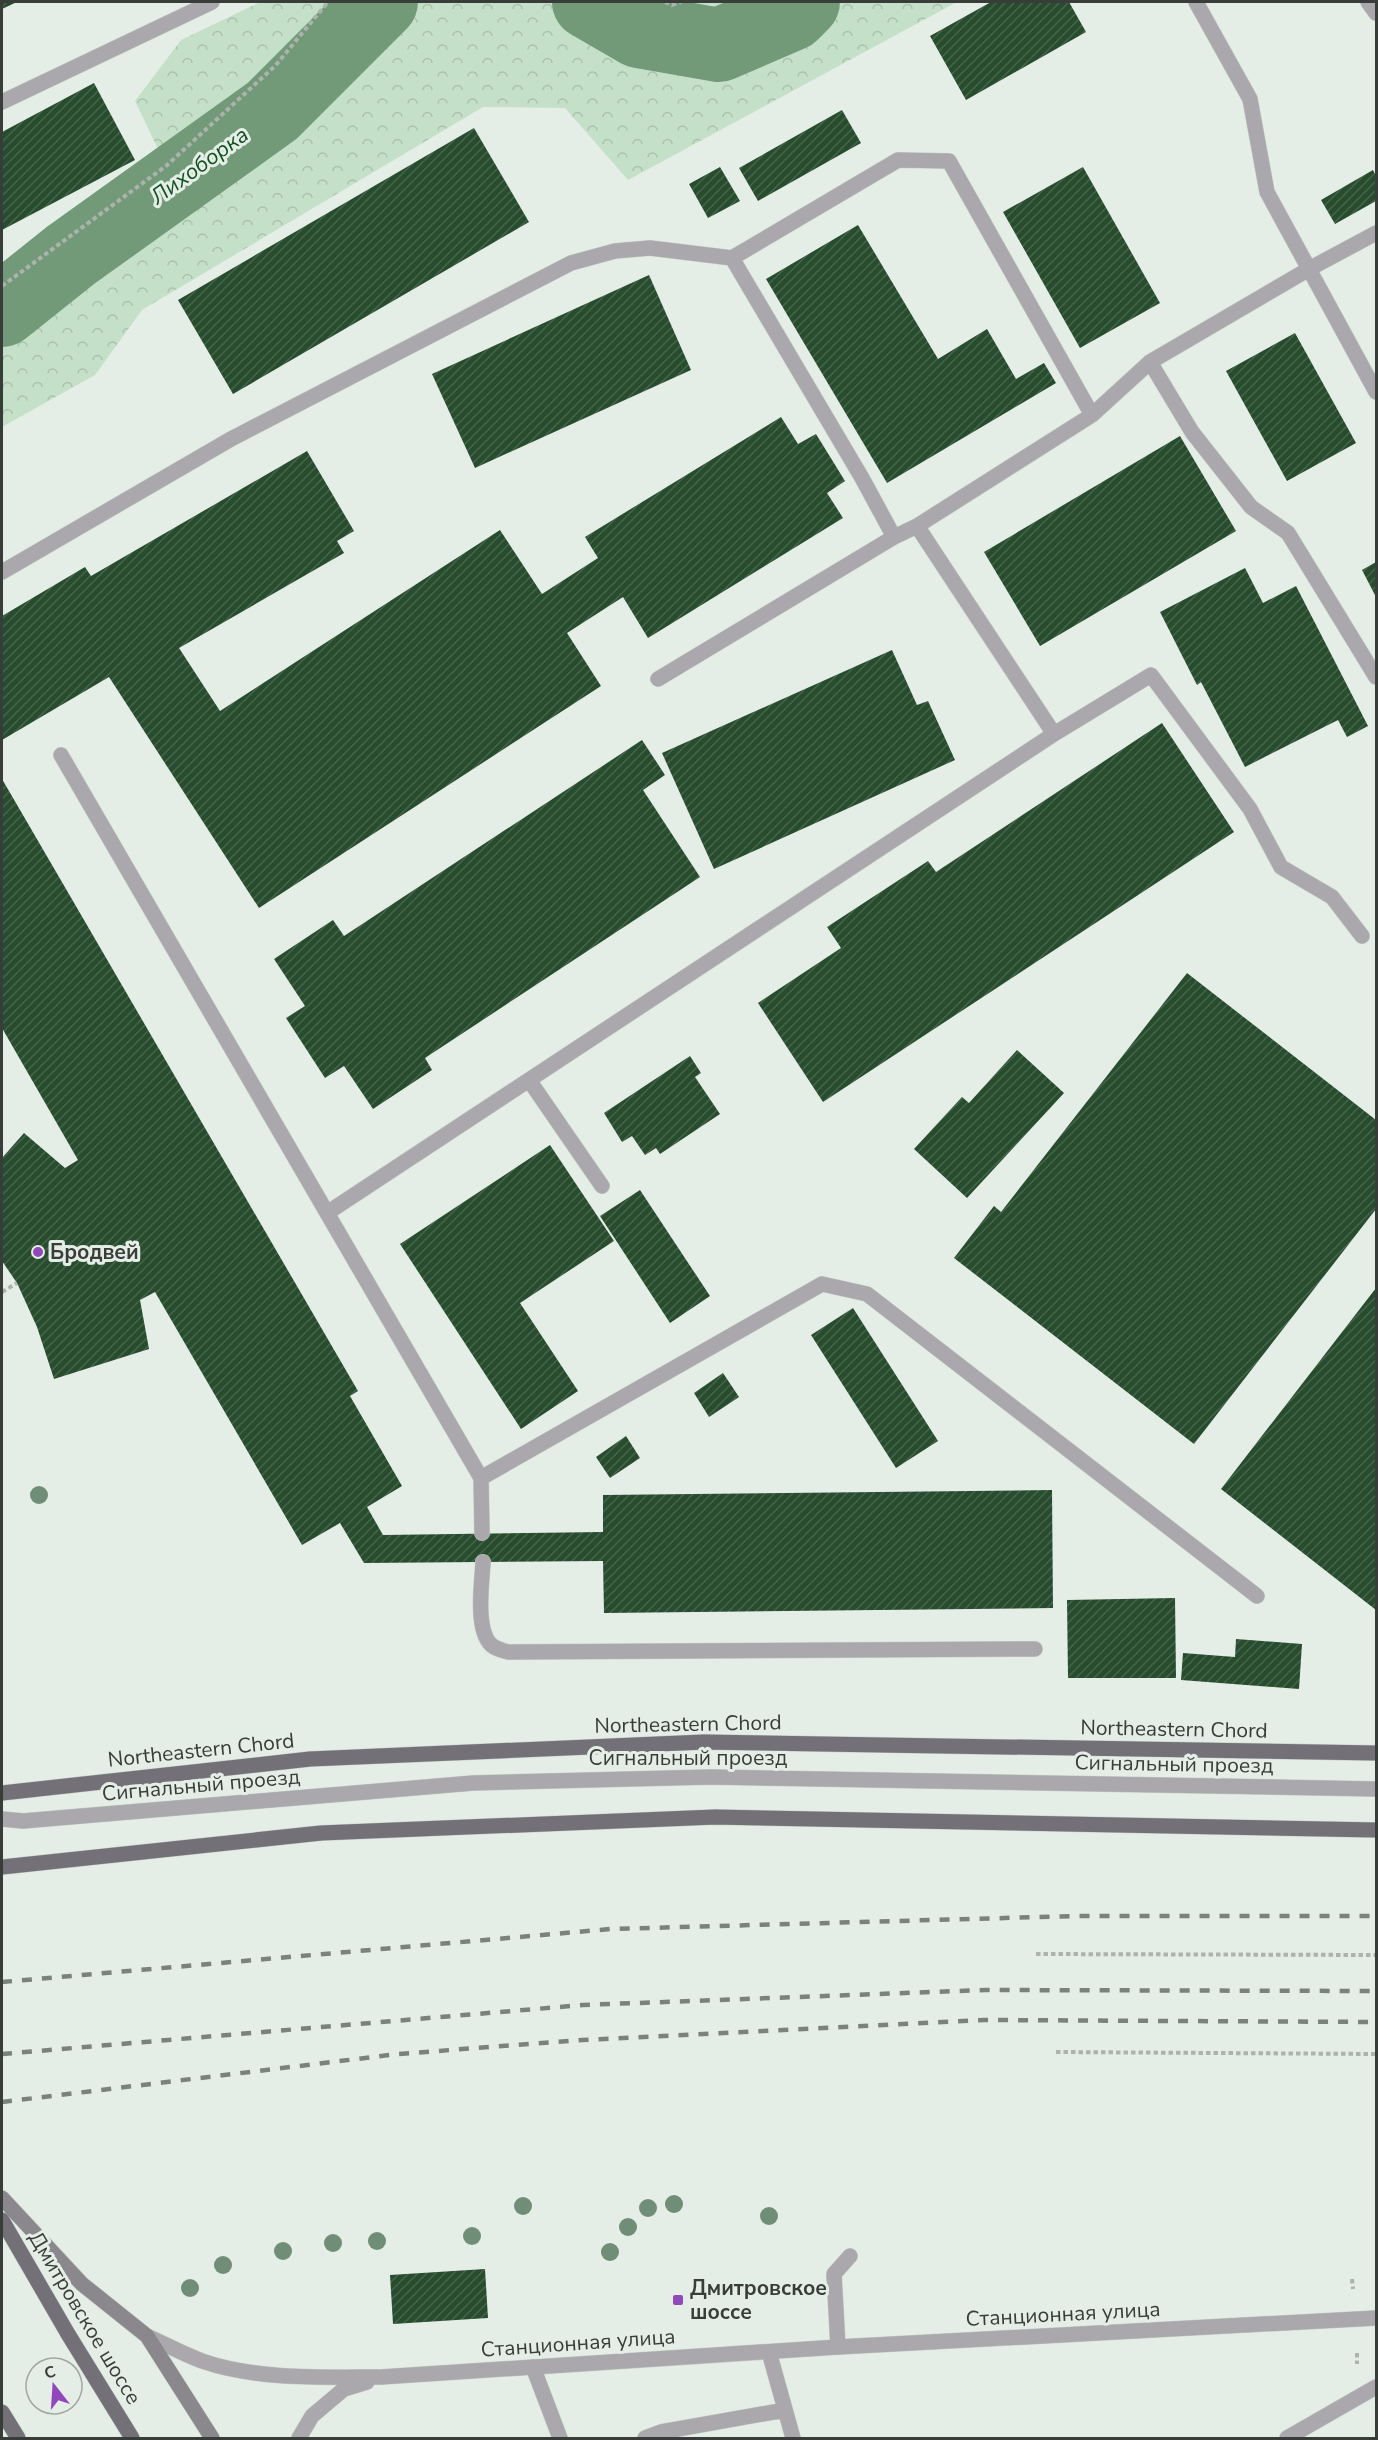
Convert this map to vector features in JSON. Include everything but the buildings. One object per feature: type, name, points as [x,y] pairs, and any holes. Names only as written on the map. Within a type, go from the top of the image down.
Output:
[{"type":"main road","name":"Northeastern Chord","points":[[2,1793],[310,1759],[705,1742],[1377,1753]]},
{"type":"main road","points":[[2,1867],[321,1833],[715,1817],[1377,1830]]},
{"type":"main road","points":[[2,2198],[82,2284],[147,2336],[212,2439]]},
{"type":"main road","name":"Дмитровское шоссе","points":[[2,2220],[132,2439]]},
{"type":"main road","points":[[2,2412],[18,2439]]},
{"type":"street","points":[[2,102],[212,2]]},
{"type":"street","points":[[1196,2],[1250,99],[1267,192],[1377,392]]},
{"type":"street","points":[[1368,2],[1377,13]]},
{"type":"street","points":[[2,572],[231,439],[571,263],[615,251],[650,248],[732,258],[898,160],[949,160],[1092,415]]},
{"type":"street","points":[[658,679],[894,537],[917,526],[1092,415],[1150,362],[1377,232]]},
{"type":"street","points":[[732,258],[862,477],[894,537]]},
{"type":"street","points":[[1150,362],[1192,432],[1251,507],[1288,533],[1377,677]]},
{"type":"street","points":[[917,526],[1054,734]]},
{"type":"street","points":[[327,1213],[1054,734],[1151,675],[1250,809],[1281,867],[1332,897],[1362,936]]},
{"type":"street","points":[[61,755],[482,1478],[482,1533]]},
{"type":"street","points":[[529,1080],[602,1186]]},
{"type":"street","points":[[482,1478],[822,1284],[867,1294],[1257,1596]]},
{"type":"street","points":[[483,1562],[481,1621],[486,1638],[494,1647],[508,1652],[1035,1649]]},
{"type":"street","name":"Сигнальный проезд","points":[[2,1819],[35,1820],[473,1783],[711,1777],[1377,1789]]},
{"type":"street","points":[[838,2347],[834,2274],[850,2256]]},
{"type":"street","name":"Станционная улица","points":[[147,2336],[204,2361],[247,2371],[317,2377],[381,2377],[838,2347],[1377,2318]]},
{"type":"street","points":[[769,2352],[793,2439]]},
{"type":"street","points":[[533,2367],[560,2439]]},
{"type":"street","points":[[299,2439],[312,2416],[344,2389],[381,2377]]},
{"type":"street","points":[[1287,2439],[1377,2387]]},
{"type":"street","points":[[645,2439],[661,2432],[785,2410]]},
{"type":"path","points":[[2,285],[166,166],[275,66],[328,2]]},
{"type":"path","points":[[665,2],[672,5],[681,2]]},
{"type":"path","points":[[2,1292],[17,1283]]},
{"type":"path","points":[[1036,1954],[1377,1955]]},
{"type":"path","points":[[1056,2052],[1377,2054]]},
{"type":"path","points":[[1352,2279],[1353,2289]]},
{"type":"green space","points":[[260,2],[957,2],[628,180],[565,108],[483,107],[142,310],[95,375],[2,427],[2,268],[166,166],[135,101],[181,40]]},
{"type":"waterway","name":"Лихоборка","points":[[2,310],[71,255],[272,111],[381,2]]},
{"type":"waterway","name":"Лихоборка","points":[[589,2],[639,31],[719,45],[791,14],[803,2]]},
{"type":"railway","points":[[2,1982],[611,1929],[1076,1916],[1376,1916]]},
{"type":"railway","points":[[2,2054],[583,2005],[985,1990],[1376,1991]]},
{"type":"railway","points":[[2,2102],[398,2054],[582,2040],[985,2020],[1376,2022]]},
{"type":"place","name":"Бродвей","points":[[38,1252]]},
{"type":"place","name":"Дмитровское шоссе","points":[[678,2300]]}]
